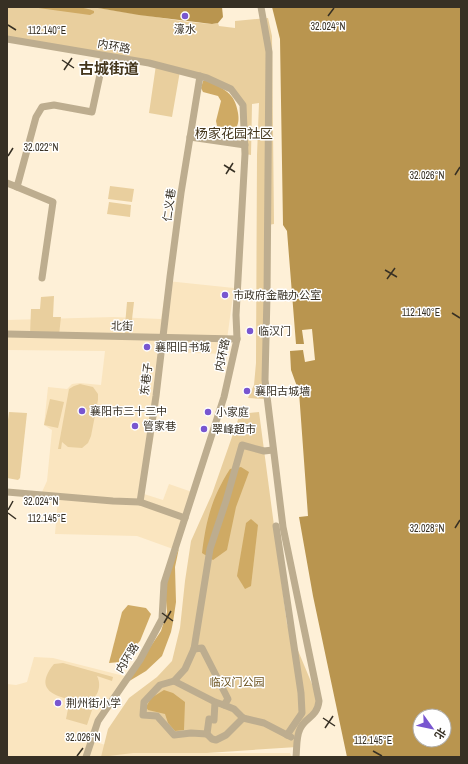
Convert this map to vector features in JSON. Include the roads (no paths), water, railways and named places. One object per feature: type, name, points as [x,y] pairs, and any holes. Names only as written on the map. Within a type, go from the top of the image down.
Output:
[{"type":"street","points":[[262,7],[268,52],[267,296],[265,380],[283,527],[319,700],[318,708],[300,727],[297,740],[296,757]]},
{"type":"street","name":"内环路","points":[[7,39],[149,64],[200,76],[231,89],[243,105],[245,145],[236,315],[237,339],[224,397],[164,583],[162,619],[140,660],[98,721],[86,757]]},
{"type":"street","points":[[17,187],[36,117],[42,107],[54,106],[92,112],[104,56]]},
{"type":"street","name":"仁义巷","points":[[163,338],[170,277],[200,76]]},
{"type":"street","points":[[190,137],[245,145]]},
{"type":"street","points":[[7,184],[53,202],[42,278]]},
{"type":"street","name":"北街","points":[[7,334],[237,339]]},
{"type":"street","name":"东巷子","points":[[140,502],[163,338]]},
{"type":"street","points":[[243,718],[226,735],[216,740],[212,739],[207,734],[191,733],[174,736],[157,716],[143,715],[144,702],[160,685],[174,681],[185,669],[194,649],[210,549],[242,445],[264,451],[273,450]]},
{"type":"street","points":[[7,492],[140,502],[185,518]]},
{"type":"street","points":[[276,526],[301,693],[302,712],[287,735]]},
{"type":"street","points":[[194,649],[202,648],[228,699],[224,705]]},
{"type":"street","points":[[174,681],[215,702],[234,709],[243,718],[264,723],[297,740]]},
{"type":"street","points":[[207,734],[209,718],[214,720],[215,702]]},
{"type":"place","name":"濠水","points":[[185,16]]},
{"type":"place","name":"市政府金融办公室","points":[[225,295]]},
{"type":"place","name":"临汉门","points":[[250,331]]},
{"type":"place","name":"襄阳旧书城","points":[[147,347]]},
{"type":"place","name":"襄阳古城墙","points":[[247,391]]},
{"type":"place","name":"襄阳市三十三中","points":[[82,411]]},
{"type":"place","name":"小家庭","points":[[208,412]]},
{"type":"place","name":"管家巷","points":[[135,426]]},
{"type":"place","name":"翠峰超市","points":[[204,429]]},
{"type":"place","name":"荆州街小学","points":[[58,703]]},
{"type":"district","name":"古城街道","points":[[109,68]]},
{"type":"district","name":"杨家花园社区","points":[[234,133]]},
{"type":"park label","name":"临汉门公园","points":[[237,682]]}]
